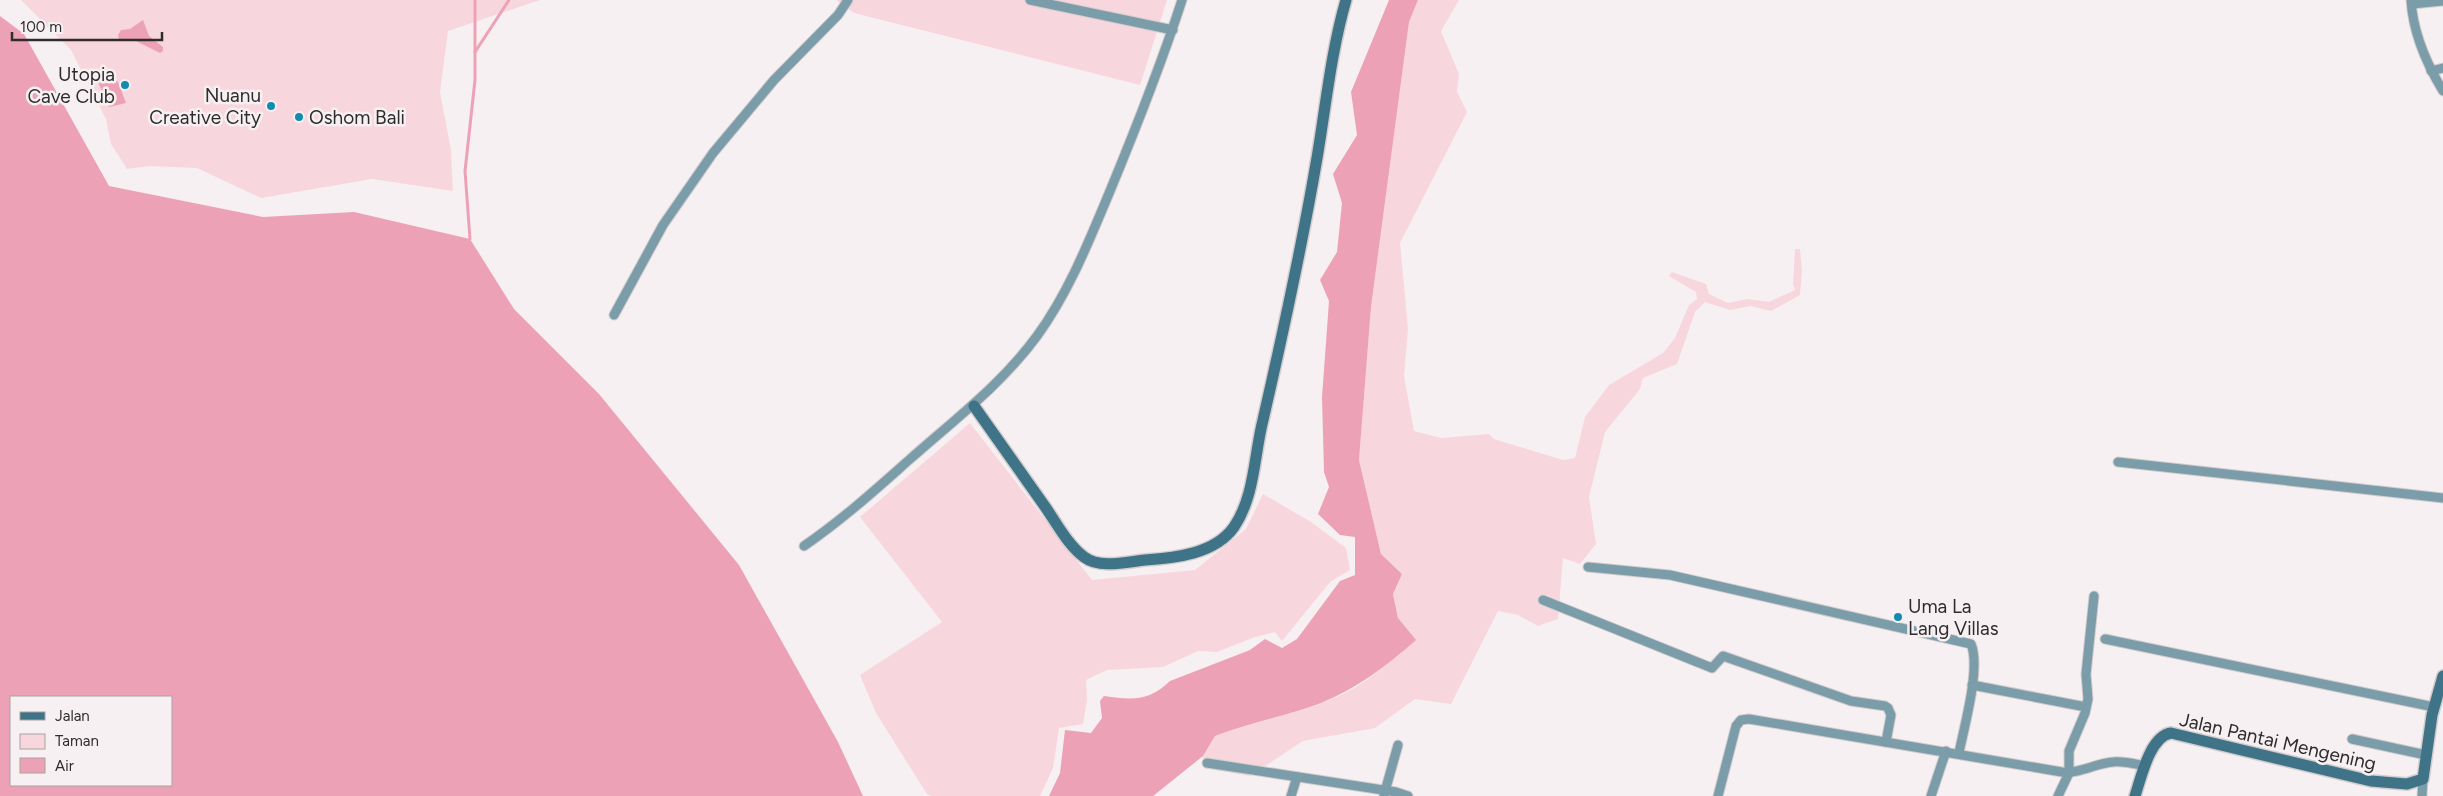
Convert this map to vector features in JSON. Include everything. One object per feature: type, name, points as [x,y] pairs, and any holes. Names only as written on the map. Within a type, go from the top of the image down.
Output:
[{"type":"street","points":[[614,314],[663,225],[713,152],[774,80],[838,15],[848,0]]},
{"type":"street","points":[[1030,0],[1172,30]]},
{"type":"street","points":[[804,546],[854,509],[974,406],[1010,369],[1036,337],[1064,291],[1089,241],[1119,170],[1182,0]]},
{"type":"street","points":[[974,406],[1063,534],[1085,558],[1107,564],[1183,556],[1204,549],[1226,535],[1233,528],[1245,505],[1288,316],[1317,157],[1326,88],[1346,0]]},
{"type":"street","points":[[2443,0],[2412,2],[2418,39],[2431,71],[2443,91]]},
{"type":"street","points":[[2431,71],[2443,68]]},
{"type":"street","points":[[2118,462],[2443,498]]},
{"type":"street","points":[[1588,567],[1670,575],[1971,644],[1974,653],[1972,685],[1959,753]]},
{"type":"street","points":[[2058,796],[2066,772],[2069,751],[2088,699],[2086,674],[2094,596]]},
{"type":"street","points":[[1543,600],[1712,668],[1723,656],[1851,701],[1885,706],[1891,714],[1886,742]]},
{"type":"street","points":[[2105,639],[2434,707]]},
{"type":"street","points":[[2422,796],[2426,755],[2434,707],[2443,676]]},
{"type":"street","points":[[1972,685],[2086,707]]},
{"type":"street","points":[[1718,796],[1736,726],[1741,720],[1758,719],[2066,772],[2112,762],[2125,762],[2145,766]]},
{"type":"street","name":"Jalan Pantai Mengening","points":[[2134,796],[2155,741],[2170,733],[2371,781],[2407,784],[2423,779]]},
{"type":"street","points":[[2352,739],[2426,755]]},
{"type":"street","points":[[1384,793],[1398,745]]},
{"type":"street","points":[[1931,796],[1946,751]]},
{"type":"street","points":[[1207,763],[1408,796]]},
{"type":"street","points":[[1291,796],[1297,777]]},
{"type":"green space","name":"Nuanu Creative City","points":[[21,0],[540,0],[448,31],[440,92],[451,150],[453,191],[372,179],[261,198],[197,168],[150,166],[127,169],[111,144],[106,119],[71,50]]},
{"type":"green space","points":[[836,0],[1167,0],[1140,85],[854,13]]},
{"type":"green space","points":[[1418,0],[1459,0],[1441,31],[1459,74],[1457,92],[1467,112],[1400,243],[1408,329],[1404,376],[1414,431],[1441,438],[1489,434],[1494,439],[1563,460],[1575,458],[1585,417],[1609,385],[1663,353],[1675,338],[1689,305],[1697,299],[1696,292],[1669,276],[1672,272],[1706,284],[1709,294],[1728,303],[1748,299],[1769,302],[1795,290],[1793,284],[1795,249],[1800,249],[1802,271],[1800,295],[1771,311],[1751,306],[1730,310],[1705,302],[1695,312],[1677,364],[1643,378],[1640,389],[1605,432],[1589,497],[1596,544],[1580,564],[1563,558],[1558,619],[1538,626],[1518,615],[1498,611],[1451,704],[1415,699],[1375,728],[1303,741],[1250,776],[1203,768],[1203,756],[1215,736],[1304,709],[1339,696],[1362,683],[1402,653],[1393,594],[1402,574],[1381,554],[1359,460],[1371,307],[1409,22]]},
{"type":"green space","points":[[970,423],[1092,580],[1195,570],[1246,529],[1263,494],[1311,522],[1346,548],[1350,570],[1330,582],[1282,641],[1275,632],[1255,637],[1217,652],[1198,651],[1163,667],[1107,670],[1086,680],[1087,700],[1083,724],[1059,728],[1053,768],[1040,796],[931,796],[927,794],[876,713],[860,675],[942,622],[860,517]]},
{"type":"water","points":[[1389,0],[1418,0],[1409,22],[1371,307],[1359,460],[1381,554],[1402,574],[1393,594],[1398,618],[1416,640],[1371,676],[1347,691],[1308,708],[1215,736],[1203,756],[1153,796],[1049,796],[1060,773],[1065,730],[1091,733],[1102,718],[1100,701],[1104,696],[1131,699],[1147,696],[1170,681],[1250,650],[1265,639],[1282,648],[1297,639],[1340,581],[1355,575],[1355,537],[1340,535],[1318,514],[1329,487],[1324,472],[1322,397],[1329,301],[1320,280],[1337,252],[1342,203],[1333,174],[1357,135],[1351,92]]},
{"type":"water","points":[[0,16],[24,34],[109,186],[263,217],[354,212],[470,239],[514,309],[599,394],[739,565],[838,742],[863,796],[0,796]]},
{"type":"water","points":[[143,20],[149,36],[163,47],[163,51],[160,53],[134,40],[119,40],[118,35],[121,30],[130,29]]},
{"type":"water","points":[[107,75],[118,82],[126,103],[109,107],[98,82]]},
{"type":"waterway","points":[[470,239],[465,171],[475,80],[475,0]]},
{"type":"waterway","points":[[475,52],[509,0]]},
{"type":"place","name":"Utopia Cave Club","points":[[125,85]]},
{"type":"place","name":"Nuanu Creative City","points":[[271,106]]},
{"type":"place","name":"Oshom Bali","points":[[299,117]]},
{"type":"place","name":"Uma La Lang Villas","points":[[1898,617]]}]
